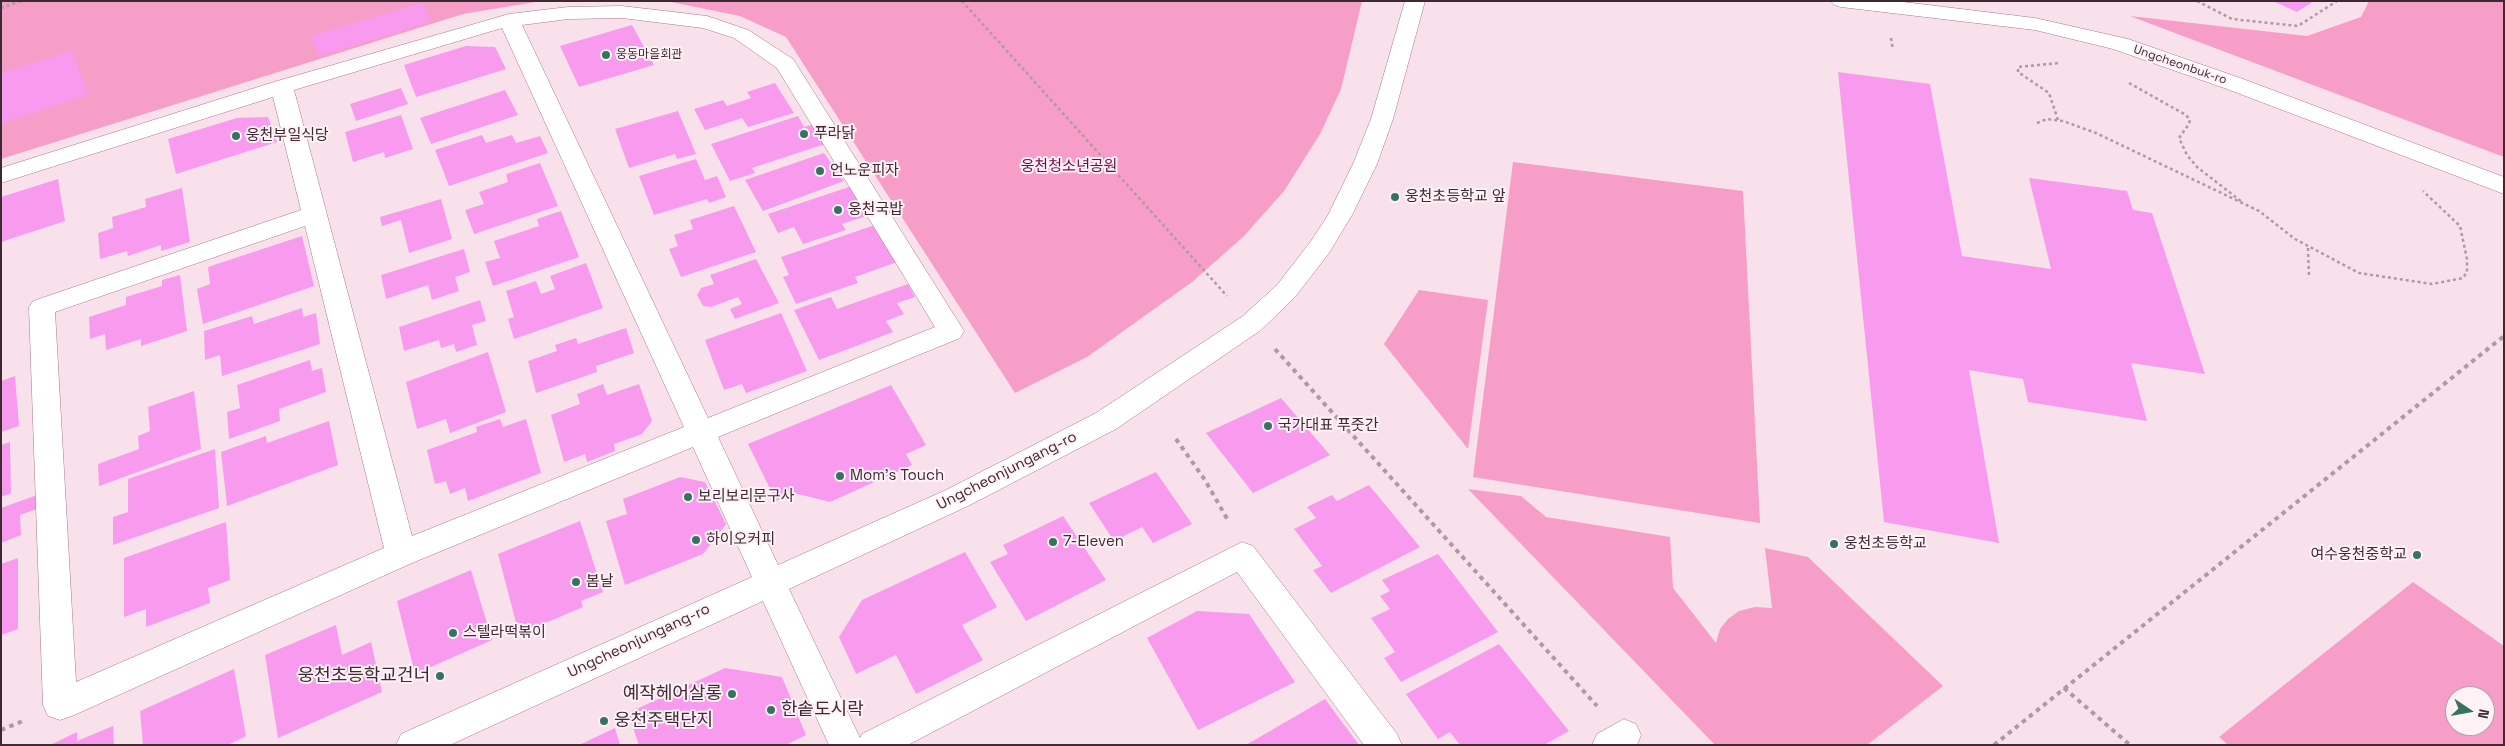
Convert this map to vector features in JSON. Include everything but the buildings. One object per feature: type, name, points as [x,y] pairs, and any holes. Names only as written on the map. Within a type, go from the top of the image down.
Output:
[{"type":"street","name":"Ungcheonjungang-ro","points":[[413,745],[772,580],[957,498],[1106,421],[1252,323],[1286,291],[1320,247],[1340,215],[1365,164],[1382,119],[1415,1]]},
{"type":"street","name":"Ungcheonbuk-ro","points":[[1841,1],[2035,24],[2120,44],[2235,84],[2504,186]]},
{"type":"street","points":[[1,176],[282,87],[453,35],[510,20],[568,13],[622,12],[707,22],[741,34],[785,64],[950,331],[401,554],[60,705],[42,307],[314,214]]},
{"type":"street","points":[[510,20],[772,580],[846,745]]},
{"type":"street","points":[[282,87],[401,554]]},
{"type":"street","points":[[874,745],[1242,555],[1385,745]]},
{"type":"path","points":[[1,8],[21,1]]},
{"type":"path","points":[[962,1],[1252,323],[1616,740]]},
{"type":"path","points":[[2196,1],[2232,19],[2298,26],[2337,1]]},
{"type":"path","points":[[2058,120],[2048,93],[2018,72],[2018,66],[2044,66],[2062,62]]},
{"type":"path","points":[[2126,81],[2137,89],[2186,115],[2190,120],[2189,124],[2179,138],[2187,155],[2197,167],[2234,194],[2243,204]]},
{"type":"path","points":[[2037,123],[2046,119],[2058,120],[2096,133],[2259,211],[2308,247],[2359,273],[2432,284],[2463,278],[2467,272],[2467,259],[2460,226],[2442,208],[2416,187]]},
{"type":"path","points":[[2308,247],[2309,276]]},
{"type":"path","points":[[1994,745],[2504,336]]},
{"type":"path","points":[[1176,439],[1206,480],[1228,518],[1242,555]]},
{"type":"path","points":[[2064,688],[2130,745]]},
{"type":"green space","points":[[1,1],[541,1],[463,14],[1,159]]},
{"type":"green space","name":"웅천청소년공원","points":[[666,1],[1362,1],[1341,89],[1320,134],[1284,191],[1243,237],[1192,282],[1087,357],[1015,393],[786,37],[740,16]]},
{"type":"green space","points":[[2369,1],[2504,1],[2504,157],[2130,16],[2307,36],[2361,17]]},
{"type":"green space","points":[[1513,162],[1743,191],[1760,523],[1473,477]]},
{"type":"green space","points":[[1419,290],[1488,300],[1468,449],[1384,344]]},
{"type":"green space","points":[[1468,489],[1521,496],[1546,517],[1670,537],[1673,588],[1716,643],[1720,629],[1728,619],[1739,611],[1755,607],[1772,608],[1765,548],[1808,557],[1943,686],[1867,745],[1715,745]]},
{"type":"green space","points":[[2413,582],[2504,646],[2504,745],[2228,745],[2219,737]]},
{"type":"place","name":"웅동마을회관","points":[[606,55]]},
{"type":"place","name":"푸라닭","points":[[804,134]]},
{"type":"place","name":"웅천부일식당","points":[[236,136]]},
{"type":"place","name":"언노운피자","points":[[820,171]]},
{"type":"place","name":"웅천초등학교 앞","points":[[1395,197]]},
{"type":"place","name":"웅천국밥","points":[[838,210]]},
{"type":"place","name":"국가대표 푸줏간","points":[[1268,426]]},
{"type":"place","name":"Mom's Touch","points":[[840,476]]},
{"type":"place","name":"보리보리문구사","points":[[688,497]]},
{"type":"place","name":"하이오커피","points":[[696,540]]},
{"type":"place","name":"7-Eleven","points":[[1053,542]]},
{"type":"place","name":"웅천초등학교","points":[[1834,544]]},
{"type":"place","name":"여수웅천중학교","points":[[2417,555]]},
{"type":"place","name":"봄날","points":[[576,582]]},
{"type":"place","name":"스텔라떡볶이","points":[[453,633]]},
{"type":"place","name":"웅천초등학교건너","points":[[440,676]]},
{"type":"place","name":"예작헤어살롱","points":[[732,694]]},
{"type":"place","name":"한솥도시락","points":[[771,710]]},
{"type":"place","name":"웅천주택단지","points":[[604,721]]}]
